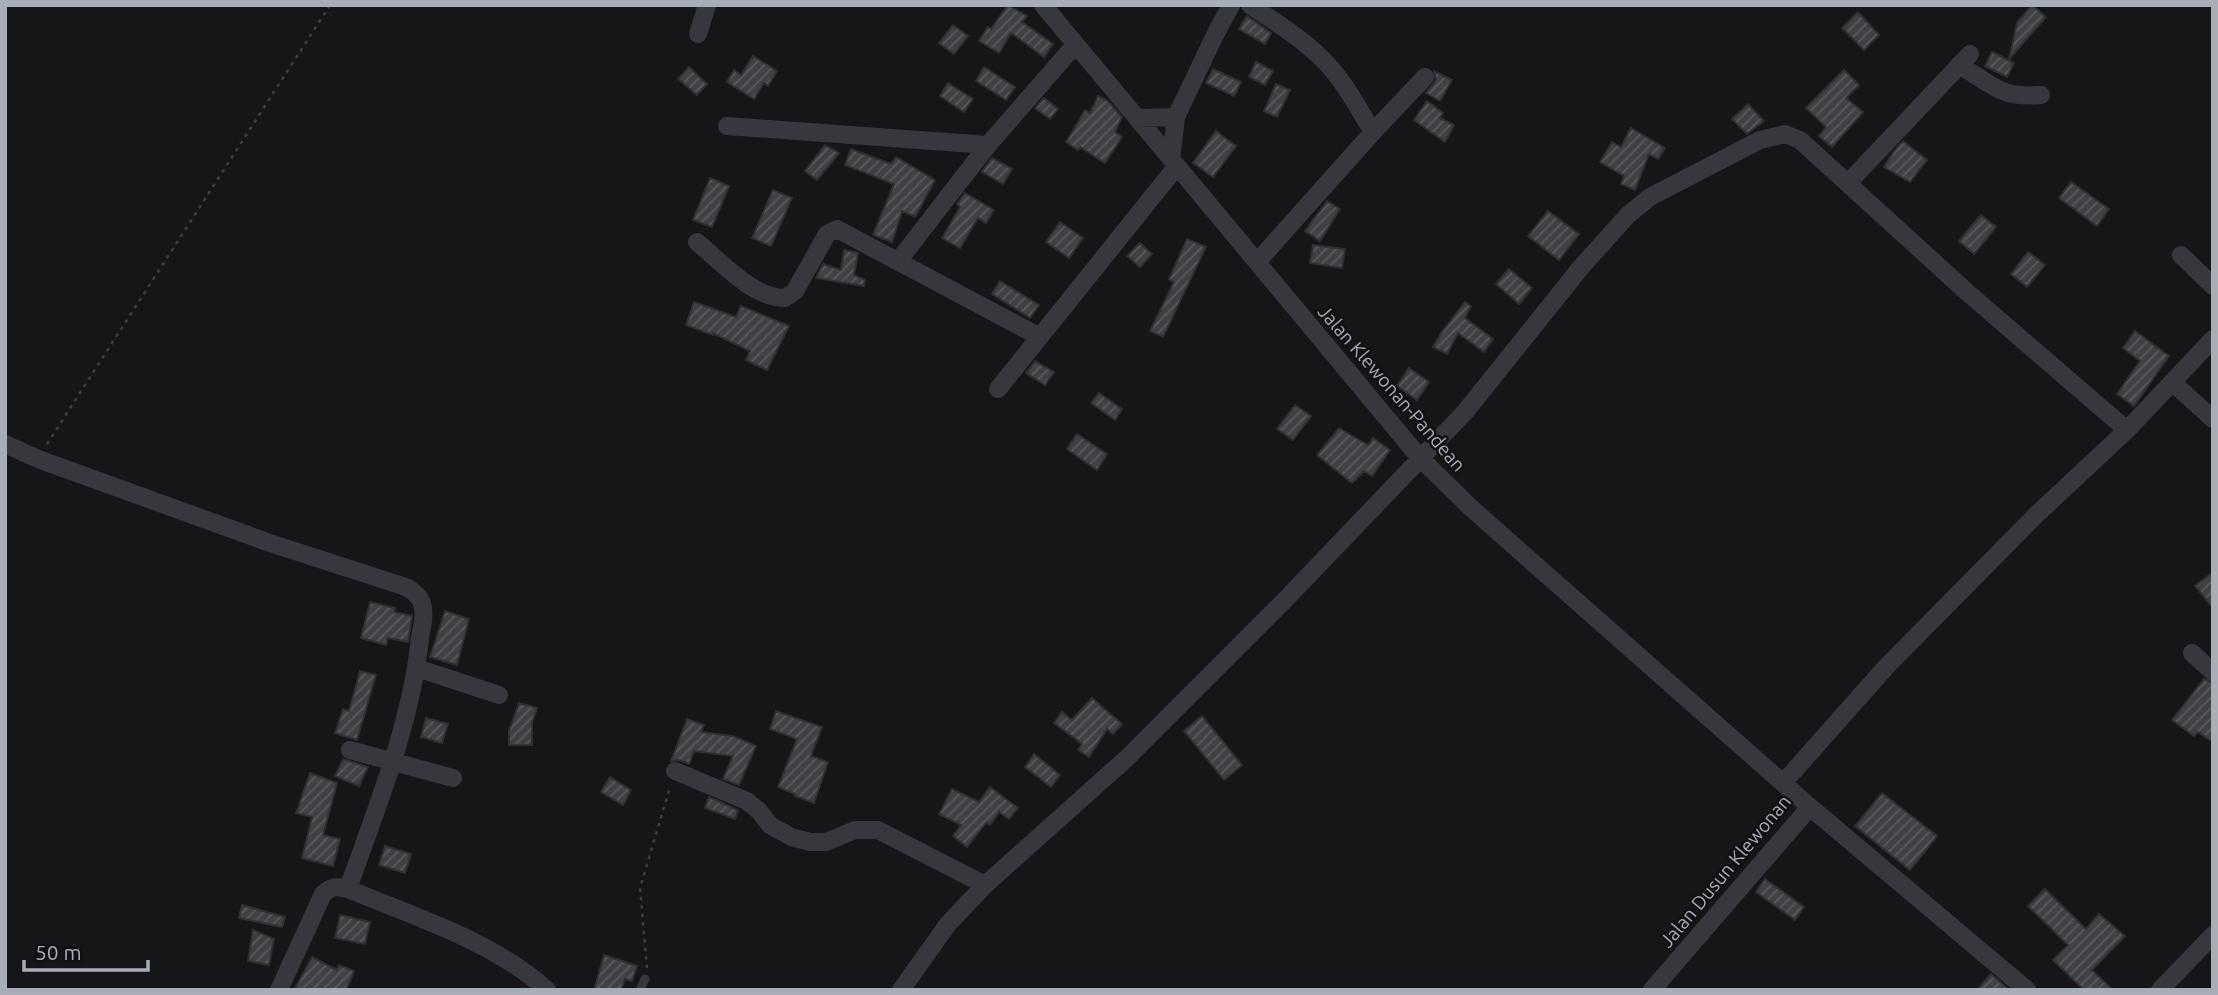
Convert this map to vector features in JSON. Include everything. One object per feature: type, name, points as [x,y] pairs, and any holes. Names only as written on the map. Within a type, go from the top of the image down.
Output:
[{"type":"street","points":[[698,34],[707,5]]},
{"type":"street","name":"Jalan Klewonan-Pandean","points":[[1043,5],[1420,458],[1470,506],[1784,782]]},
{"type":"street","points":[[998,389],[1174,162],[1176,117],[1231,5]]},
{"type":"street","points":[[1250,5],[1294,35],[1330,68],[1342,82],[1373,132]]},
{"type":"street","points":[[899,260],[988,145],[1075,45]]},
{"type":"street","points":[[1848,183],[1964,60],[2002,92],[2024,97],[2041,95]]},
{"type":"street","points":[[1257,262],[1425,77]]},
{"type":"street","points":[[1137,118],[1176,117]]},
{"type":"street","points":[[727,126],[988,145]]},
{"type":"street","points":[[901,990],[948,924],[985,885],[1127,758],[1284,601],[1465,412],[1605,239],[1628,215],[1650,197],[1740,149],[1768,137],[1785,134],[1800,140],[1968,293],[2127,430]]},
{"type":"street","points":[[697,242],[755,290],[785,299],[795,291],[827,234],[833,230],[842,231],[1040,337]]},
{"type":"street","points":[[2181,254],[2213,286]]},
{"type":"street","points":[[1784,782],[1896,657],[2036,515],[2174,383],[2213,339]]},
{"type":"street","points":[[2174,383],[2213,419]]},
{"type":"street","points":[[5,444],[38,459],[270,543],[405,587],[421,599],[423,612],[417,668],[402,734],[348,889]]},
{"type":"street","points":[[2192,653],[2213,672]]},
{"type":"street","points":[[417,668],[499,695]]},
{"type":"street","points":[[350,750],[453,778]]},
{"type":"street","points":[[675,771],[747,801],[770,825],[791,836],[810,842],[826,842],[855,830],[878,830],[985,885]]},
{"type":"street","name":"Jalan Dusun Klewonan","points":[[1652,990],[1810,807],[1784,782]]},
{"type":"street","points":[[1810,807],[2027,990]]},
{"type":"street","points":[[279,990],[323,894],[337,886],[483,946],[528,973],[547,990]]},
{"type":"street","points":[[2160,990],[2213,935]]},
{"type":"lane","points":[[640,990],[645,979]]},
{"type":"path","points":[[38,459],[330,5]]},
{"type":"path","points":[[645,979],[647,954],[639,900],[640,888],[675,771]]},
{"type":"building","points":[[1008,5],[1027,16],[1022,22],[1053,44],[1044,57],[1011,33],[999,53],[979,41]]},
{"type":"building","points":[[2032,5],[2046,17],[2009,59],[2017,23]]},
{"type":"building","points":[[1858,12],[1879,35],[1864,50],[1842,28]]},
{"type":"building","points":[[1247,16],[1271,33],[1265,44],[1239,29]]},
{"type":"building","points":[[953,25],[968,36],[954,54],[939,43]]},
{"type":"building","points":[[1992,52],[2014,63],[2007,77],[1985,66]]},
{"type":"building","points":[[753,56],[777,71],[768,86],[764,83],[754,99],[727,82],[734,70],[741,75]]},
{"type":"building","points":[[1256,62],[1273,71],[1265,85],[1249,77]]},
{"type":"building","points":[[689,67],[707,84],[697,95],[678,79]]},
{"type":"building","points":[[984,67],[1015,87],[1006,100],[976,81]]},
{"type":"building","points":[[1213,69],[1241,82],[1234,96],[1206,83]]},
{"type":"building","points":[[1844,70],[1859,85],[1846,98],[1863,112],[1832,147],[1819,136],[1826,127],[1806,108]]},
{"type":"building","points":[[1434,71],[1452,80],[1440,101],[1426,93],[1436,80]]},
{"type":"building","points":[[948,83],[973,99],[964,112],[940,96]]},
{"type":"building","points":[[1276,84],[1290,90],[1277,117],[1264,111]]},
{"type":"building","points":[[1098,96],[1108,101],[1122,117],[1115,132],[1122,137],[1105,163],[1080,147],[1078,150],[1066,142],[1085,110],[1090,113]]},
{"type":"building","points":[[1044,98],[1058,109],[1050,119],[1035,108]]},
{"type":"building","points":[[1427,101],[1443,113],[1440,118],[1454,125],[1445,142],[1414,120]]},
{"type":"building","points":[[1748,104],[1764,121],[1747,134],[1732,119]]},
{"type":"building","points":[[1631,128],[1665,148],[1658,159],[1649,154],[1635,190],[1621,184],[1624,176],[1600,162],[1612,142],[1621,147]]},
{"type":"building","points":[[1216,131],[1236,146],[1213,177],[1193,163]]},
{"type":"building","points":[[1903,141],[1927,160],[1910,182],[1884,167]]},
{"type":"building","points":[[825,145],[839,153],[817,180],[805,171]]},
{"type":"building","points":[[851,149],[891,164],[896,157],[935,180],[915,217],[902,211],[892,242],[873,235],[894,184],[845,165]]},
{"type":"building","points":[[992,158],[1012,169],[1003,184],[982,172]]},
{"type":"building","points":[[710,178],[729,186],[712,227],[693,220]]},
{"type":"building","points":[[2071,182],[2109,209],[2097,226],[2059,198]]},
{"type":"building","points":[[773,190],[792,198],[771,246],[752,238]]},
{"type":"building","points":[[965,193],[994,210],[986,223],[978,218],[960,248],[942,238],[960,207],[957,204]]},
{"type":"building","points":[[1327,201],[1340,209],[1320,241],[1305,231]]},
{"type":"building","points":[[1548,211],[1579,234],[1559,260],[1528,236]]},
{"type":"building","points":[[1981,215],[1996,227],[1974,254],[1959,241]]},
{"type":"building","points":[[1060,222],[1083,238],[1069,258],[1046,242]]},
{"type":"building","points":[[1187,239],[1206,247],[1163,337],[1150,331],[1174,282],[1169,279]]},
{"type":"building","points":[[1140,243],[1152,254],[1140,267],[1127,256]]},
{"type":"building","points":[[1313,245],[1345,249],[1342,268],[1310,263]]},
{"type":"building","points":[[844,250],[858,253],[854,275],[865,280],[864,286],[816,278],[823,264],[841,270]]},
{"type":"building","points":[[2028,252],[2045,265],[2027,287],[2011,274]]},
{"type":"building","points":[[1509,269],[1532,288],[1519,304],[1496,284]]},
{"type":"building","points":[[1000,281],[1039,305],[1030,318],[992,294]]},
{"type":"building","points":[[694,302],[736,317],[741,306],[789,326],[767,370],[746,360],[750,351],[713,333],[686,325]]},
{"type":"building","points":[[1465,302],[1471,306],[1465,318],[1493,339],[1484,352],[1458,333],[1447,354],[1433,347],[1441,333]]},
{"type":"building","points":[[2135,331],[2169,356],[2134,406],[2117,394],[2140,361],[2123,348]]},
{"type":"building","points":[[1035,361],[1054,372],[1045,385],[1026,373]]},
{"type":"building","points":[[1409,368],[1429,382],[1417,400],[1397,386]]},
{"type":"building","points":[[1099,393],[1122,409],[1115,420],[1091,403]]},
{"type":"building","points":[[1295,405],[1311,416],[1293,440],[1277,429]]},
{"type":"building","points":[[1339,428],[1368,445],[1373,438],[1390,450],[1372,476],[1364,471],[1352,483],[1317,455]]},
{"type":"building","points":[[1077,434],[1107,454],[1097,470],[1067,449]]},
{"type":"building","points":[[2213,572],[2213,608],[2195,586]]},
{"type":"building","points":[[370,602],[395,608],[394,612],[412,616],[408,642],[388,638],[386,645],[361,638]]},
{"type":"building","points":[[445,611],[469,619],[457,665],[430,657]]},
{"type":"building","points":[[360,671],[376,675],[357,740],[335,733],[343,709],[349,711]]},
{"type":"building","points":[[2204,679],[2213,683],[2213,742],[2198,732],[2194,736],[2172,720]]},
{"type":"building","points":[[1092,698],[1122,724],[1113,734],[1107,729],[1089,757],[1078,750],[1082,744],[1054,723],[1062,712],[1072,720]]},
{"type":"building","points":[[519,703],[537,708],[532,723],[532,745],[509,745],[509,731]]},
{"type":"building","points":[[776,711],[822,727],[811,756],[828,762],[814,803],[778,787],[797,739],[770,729]]},
{"type":"building","points":[[1202,716],[1242,765],[1224,780],[1184,731]]},
{"type":"building","points":[[426,718],[448,724],[442,743],[421,737]]},
{"type":"building","points":[[687,719],[704,725],[701,732],[733,736],[756,746],[739,785],[723,779],[733,756],[694,751],[689,764],[679,760],[671,761]]},
{"type":"building","points":[[1034,754],[1060,775],[1051,787],[1025,767]]},
{"type":"building","points":[[343,759],[368,767],[359,786],[335,776]]},
{"type":"building","points":[[310,773],[337,783],[323,835],[340,839],[333,866],[302,858],[312,817],[296,813]]},
{"type":"building","points":[[610,777],[631,790],[623,805],[601,792]]},
{"type":"building","points":[[990,787],[1018,808],[1009,819],[999,812],[990,825],[986,823],[967,847],[953,836],[961,825],[939,814],[952,789],[979,802]]},
{"type":"building","points":[[1882,793],[1937,836],[1910,870],[1855,826]]},
{"type":"building","points":[[709,797],[738,810],[735,819],[705,808]]},
{"type":"building","points":[[385,846],[411,854],[405,873],[379,865]]},
{"type":"building","points":[[1765,879],[1804,907],[1795,920],[1756,892]]},
{"type":"building","points":[[2045,889],[2086,929],[2099,914],[2125,936],[2092,970],[2113,990],[2084,990],[2053,960],[2068,945],[2028,906]]},
{"type":"building","points":[[242,905],[285,917],[282,927],[239,918]]},
{"type":"building","points":[[340,915],[370,922],[365,944],[335,938]]},
{"type":"building","points":[[253,930],[274,939],[269,965],[248,961]]},
{"type":"building","points":[[604,955],[637,966],[632,981],[625,979],[621,990],[594,990]]},
{"type":"building","points":[[312,957],[337,970],[339,965],[354,971],[346,990],[294,990]]},
{"type":"building","points":[[1991,974],[2009,990],[1977,990]]}]
